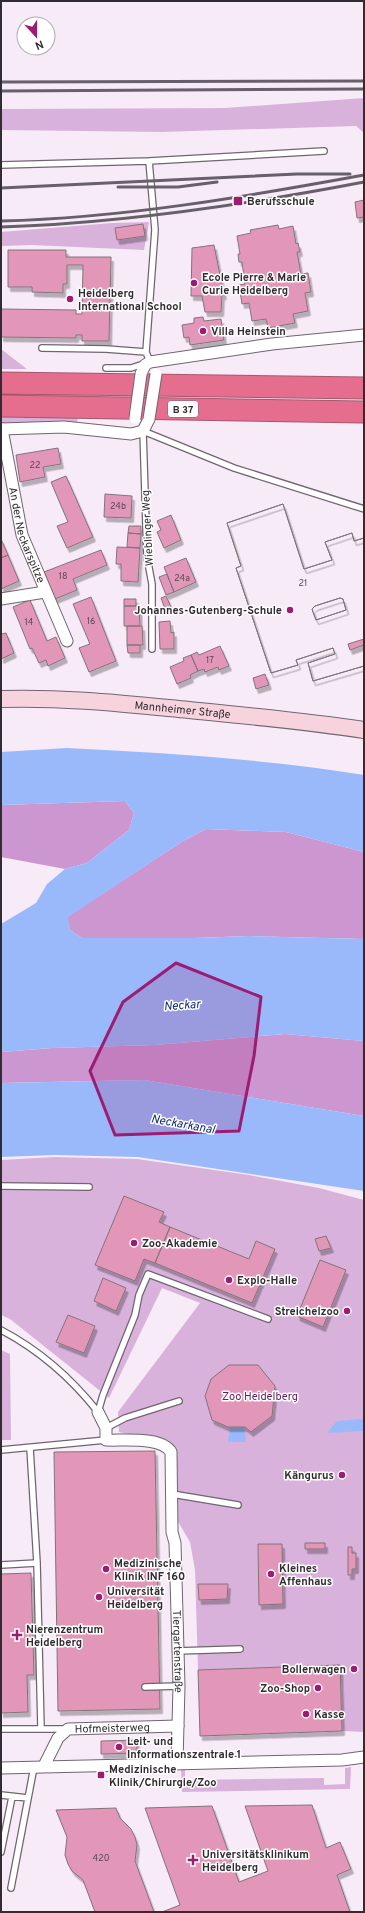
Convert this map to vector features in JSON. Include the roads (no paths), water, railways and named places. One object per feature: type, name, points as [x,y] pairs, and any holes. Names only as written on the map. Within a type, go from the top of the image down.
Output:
[{"type":"highway","name":"B 37","points":[[1,383],[364,388]]},
{"type":"highway","name":"B 37","points":[[1,406],[364,412]]},
{"type":"street","points":[[131,434],[135,418],[141,374],[148,357],[364,335]]},
{"type":"street","name":"Wieblinger Weg","points":[[143,431],[149,419],[156,374],[148,357]]},
{"type":"street","points":[[2,429],[64,427],[131,434],[143,431]]},
{"type":"street","name":"An der Neckarspitze","points":[[2,429],[22,535],[67,641]]},
{"type":"street","name":"An der Neckarspitze","points":[[1,599],[45,592]]},
{"type":"street","name":"Mannheimer Straße","points":[[1,699],[70,700],[127,704],[315,723],[364,730]]},
{"type":"street","points":[[98,1412],[106,1428],[106,1440]]},
{"type":"street","name":"Tiergartenstraße","points":[[106,1440],[156,1442],[167,1446],[171,1452],[172,1532],[175,1543],[179,1686],[177,1763]]},
{"type":"street","name":"Hofmeisterweg","points":[[39,1767],[58,1738],[68,1729],[178,1726]]},
{"type":"street","points":[[1,1768],[342,1760],[364,1757]]},
{"type":"lane","points":[[1,165],[149,161],[324,151]]},
{"type":"lane","points":[[148,357],[155,230],[149,161]]},
{"type":"lane","points":[[42,348],[83,349],[148,357]]},
{"type":"lane","points":[[106,368],[130,368],[148,357]]},
{"type":"lane","points":[[143,431],[234,468],[364,509]]},
{"type":"lane","name":"Wieblinger Weg","points":[[143,431],[147,557],[152,584],[152,649]]},
{"type":"lane","points":[[1,1186],[89,1187]]},
{"type":"lane","points":[[98,1412],[103,1395],[135,1315],[139,1295],[148,1274],[268,1319]]},
{"type":"lane","points":[[1,1330],[16,1338],[77,1386],[98,1412]]},
{"type":"lane","points":[[106,1428],[125,1418],[179,1401]]},
{"type":"lane","points":[[1,1450],[106,1440]]},
{"type":"lane","points":[[30,1448],[37,1563],[41,1728]]},
{"type":"lane","points":[[172,1494],[238,1505]]},
{"type":"lane","points":[[1,1565],[37,1563]]},
{"type":"lane","points":[[177,1652],[240,1648]]},
{"type":"lane","points":[[145,1687],[179,1686]]},
{"type":"lane","points":[[1,1730],[41,1728],[68,1729]]},
{"type":"lane","points":[[11,1888],[28,1798],[39,1767]]},
{"type":"lane","points":[[1,1795],[28,1798]]},
{"type":"lane","points":[[1,1852],[12,1797]]},
{"type":"water","name":"Neckar","points":[[67,748],[253,761],[327,769],[364,775],[364,852],[286,832],[206,829],[183,841],[68,917],[70,930],[82,938],[195,938],[249,936],[364,939],[364,1041],[285,1034],[155,1045],[52,1048],[1,1052],[1,924],[36,903],[47,884],[65,869],[87,863],[129,830],[134,813],[125,801],[1,805],[1,752]]},
{"type":"water","name":"Neckarkanal","points":[[144,1080],[364,1116],[364,1191],[138,1157],[54,1155],[1,1157],[1,1083]]},
{"type":"water","points":[[364,1419],[364,1431],[327,1433],[337,1421]]},
{"type":"water","points":[[230,1427],[244,1427],[246,1442],[228,1442]]},
{"type":"railway","points":[[1,82],[364,81]]},
{"type":"railway","points":[[1,91],[364,89]]},
{"type":"railway","points":[[1,188],[297,174],[350,174]]},
{"type":"railway","points":[[1,221],[92,216],[138,211],[274,191],[364,175]]},
{"type":"railway","points":[[118,187],[178,187],[217,182]]},
{"type":"railway","points":[[1,227],[92,222],[183,212],[364,182]]},
{"type":"place","name":"Berufsschule","points":[[238,201]]},
{"type":"place","name":"Ecole Pierre & Marie Curie Heidelberg","points":[[194,283]]},
{"type":"place","name":"Heidelberg International School","points":[[70,299]]},
{"type":"place","name":"Villa Heinstein","points":[[203,331]]},
{"type":"place","name":"Johannes-Gutenberg-Schule","points":[[290,610]]},
{"type":"place","name":"Zoo-Akademie","points":[[134,1243]]},
{"type":"place","name":"Explo-Halle","points":[[229,1280]]},
{"type":"place","name":"Streichelzoo","points":[[347,1311]]},
{"type":"place","name":"Kängurus","points":[[342,1475]]},
{"type":"place","name":"Medizinische Klinik INF 160","points":[[106,1569]]},
{"type":"place","name":"Kleines Affenhaus","points":[[271,1574]]},
{"type":"place","name":"Universität Heidelberg","points":[[99,1597]]},
{"type":"place","name":"Nierenzentrum Heidelberg","points":[[17,1635]]},
{"type":"place","name":"Bollerwagen","points":[[354,1669]]},
{"type":"place","name":"Zoo-Shop","points":[[318,1688]]},
{"type":"place","name":"Kasse","points":[[306,1714]]},
{"type":"place","name":"Leit- und Informationszentrale 1","points":[[119,1747]]},
{"type":"place","name":"Medizinische Klinik/Chirurgie/Zoo","points":[[101,1775]]},
{"type":"place","name":"Universitätsklinikum Heidelberg","points":[[193,1860]]},
{"type":"park label","name":"Zoo Heidelberg","points":[[260,1396]]}]
